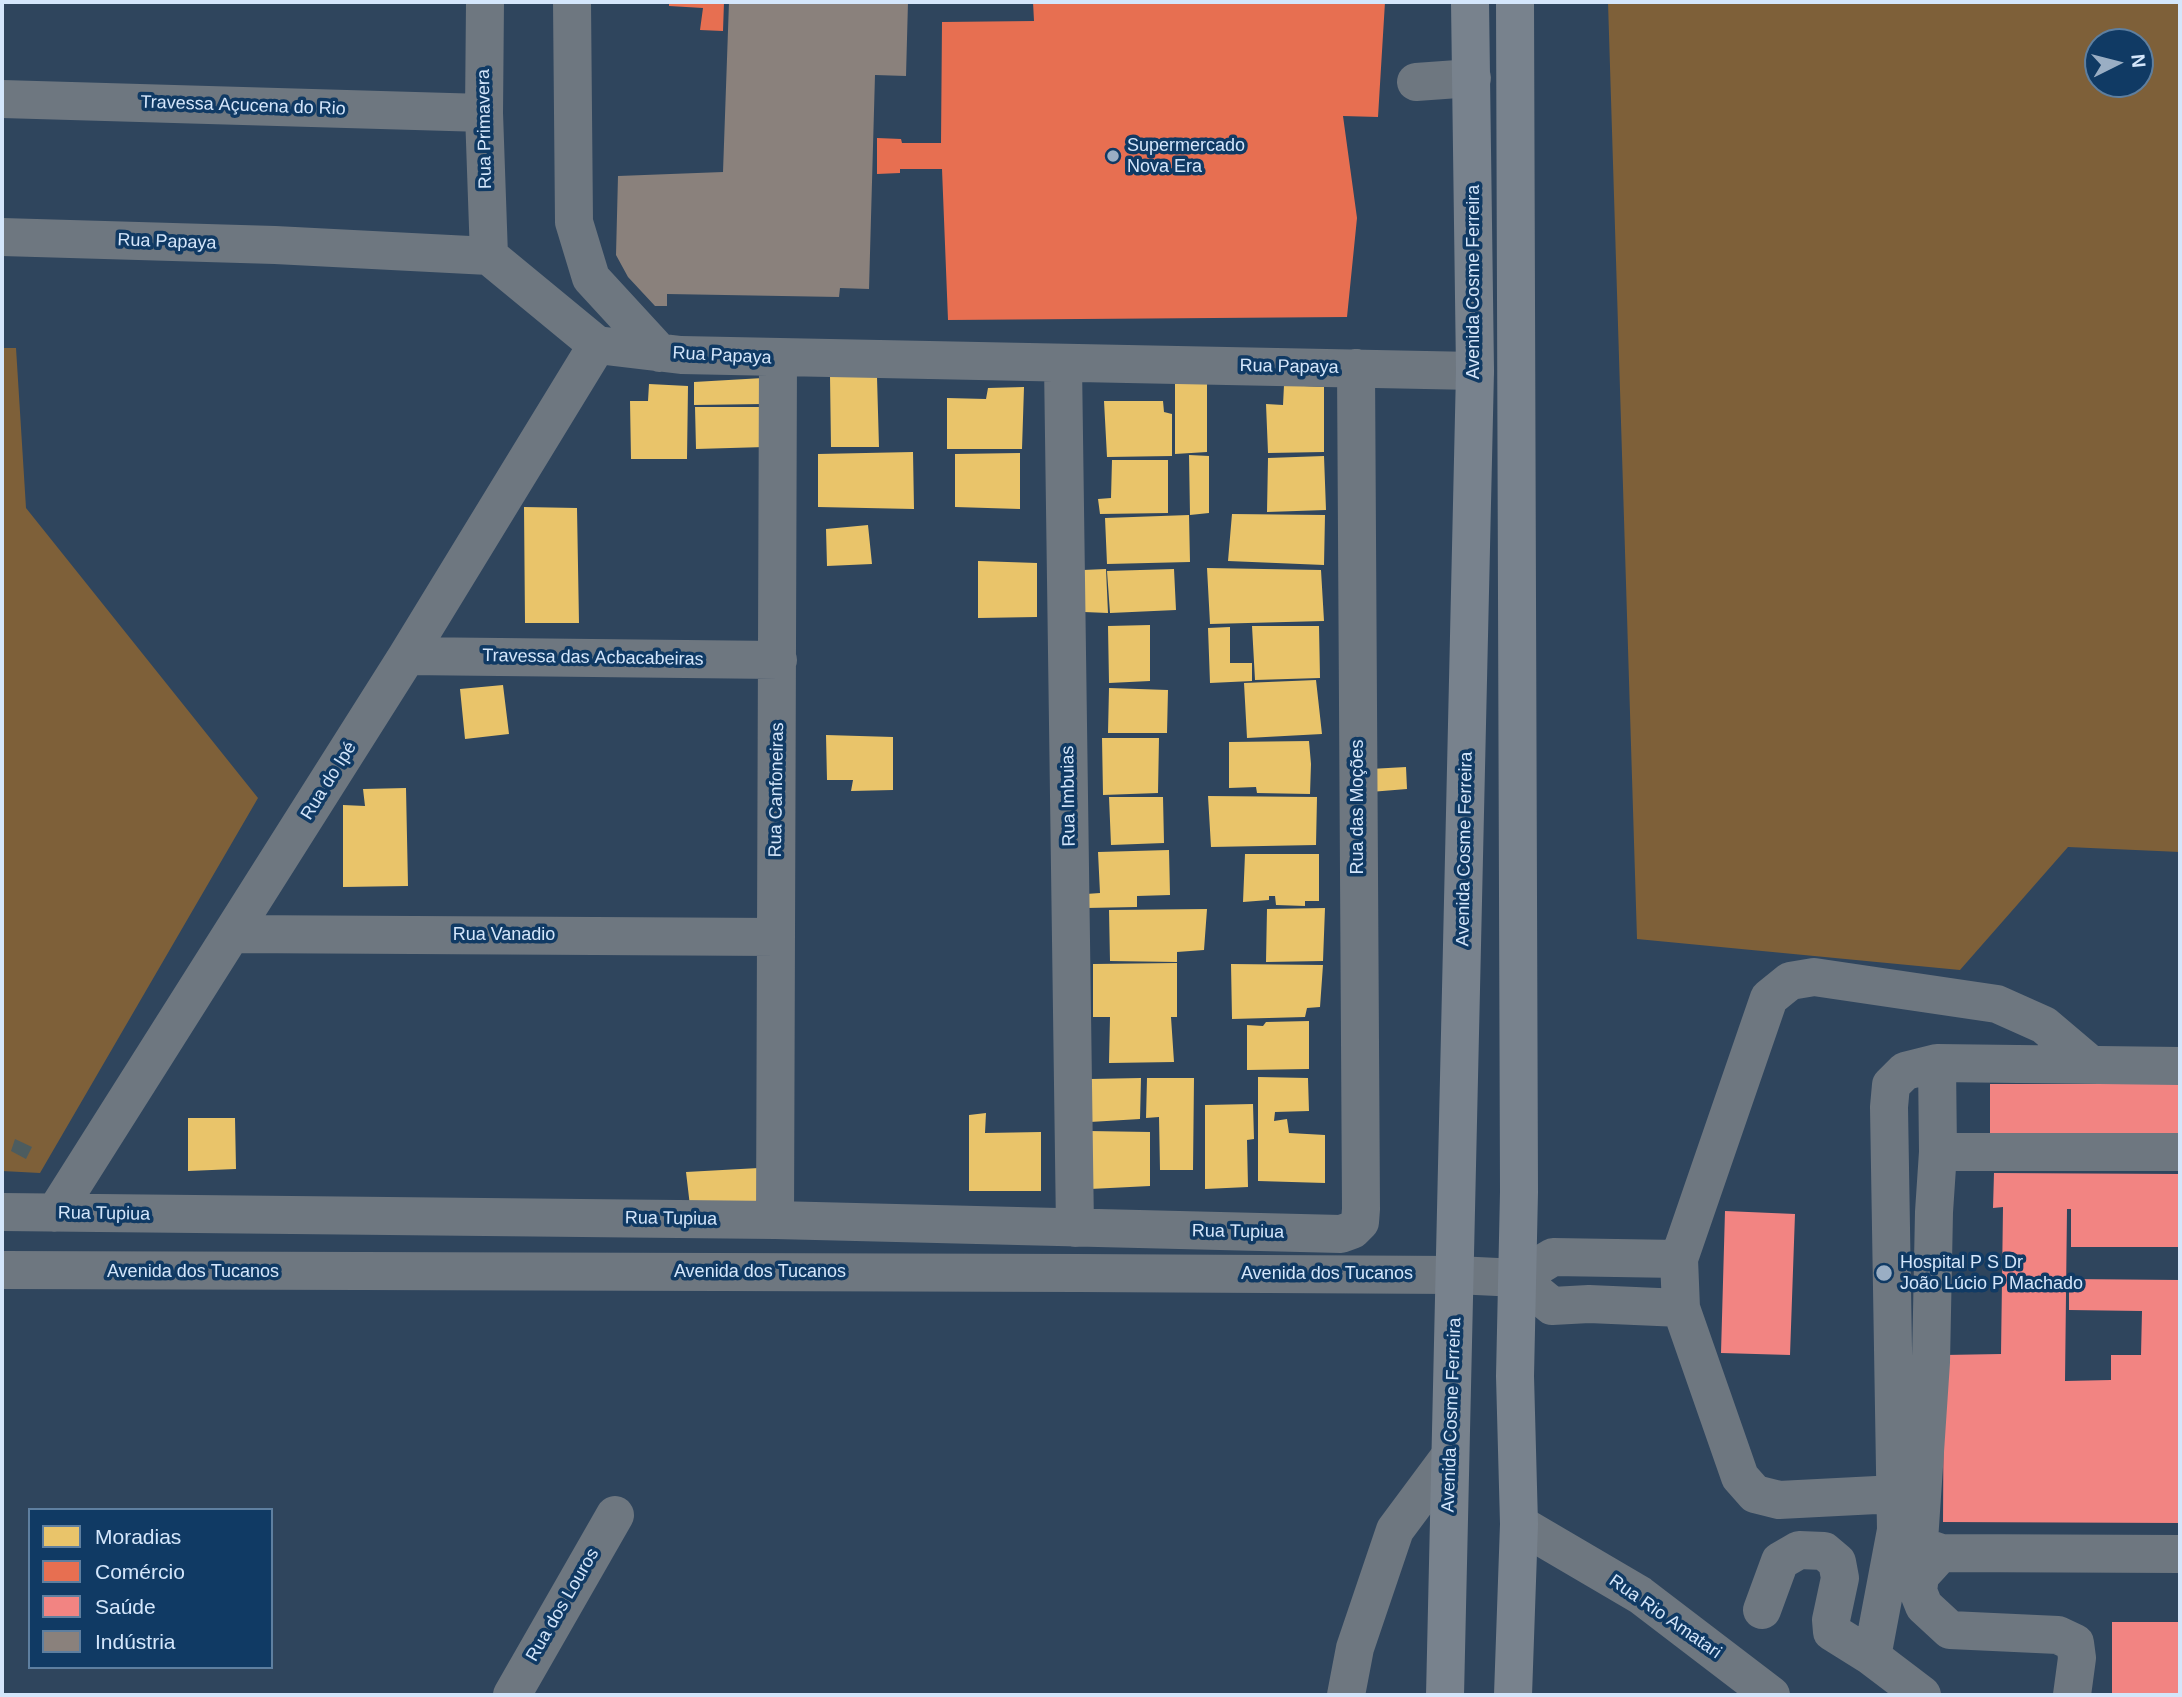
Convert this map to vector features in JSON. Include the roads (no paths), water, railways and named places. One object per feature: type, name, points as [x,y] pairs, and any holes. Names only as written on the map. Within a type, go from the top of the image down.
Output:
[{"type":"main road","name":"Avenida Cosme Ferreira","points":[[1445,1695],[1475,371],[1470,2]]},
{"type":"main road","points":[[1513,1695],[1519,1524],[1516,1376],[1515,2]]},
{"type":"street","name":"Rua Primavera","points":[[485,2],[484,113],[489,256]]},
{"type":"street","points":[[572,2],[574,222],[592,278],[660,353]]},
{"type":"street","points":[[1416,82],[1472,78]]},
{"type":"street","name":"Travessa Açucena do Rio","points":[[2,99],[484,113]]},
{"type":"street","name":"Rua Papaya","points":[[2,237],[275,244],[489,256]]},
{"type":"street","points":[[489,256],[597,345]]},
{"type":"street","name":"Rua Papaya","points":[[597,345],[660,353],[778,359],[1475,371]]},
{"type":"street","name":"Rua do Ipé","points":[[55,1213],[407,656],[597,345]]},
{"type":"street","name":"Rua Canfoneiras","points":[[775,1220],[778,359]]},
{"type":"street","name":"Rua Imbuias","points":[[1063,363],[1076,1228]]},
{"type":"street","name":"Rua das Moções","points":[[1340,1234],[1352,1230],[1360,1222],[1361,1209],[1356,368]]},
{"type":"street","name":"Travessa das Acbacabeiras","points":[[407,656],[778,660]]},
{"type":"street","name":"Rua Vanadio","points":[[232,934],[776,937]]},
{"type":"street","points":[[2090,1064],[2044,1025],[1997,1004],[1814,977],[1790,981],[1769,998],[1679,1259],[1681,1308],[1740,1477],[1755,1494],[1913,1530],[2180,1554]]},
{"type":"street","points":[[1872,1657],[1913,1530],[1931,1362],[1938,1152],[1937,1063]]},
{"type":"street","points":[[2072,1695],[2077,1658],[2075,1643],[2058,1635],[1950,1630],[1924,1606],[1918,1591],[1920,1576],[1913,1530],[1889,1107],[1891,1085],[1905,1071],[1937,1063],[2180,1066]]},
{"type":"street","points":[[1938,1152],[2180,1153]]},
{"type":"street","name":"Rua Tupiua","points":[[2,1212],[775,1220],[1340,1234]]},
{"type":"street","points":[[1679,1259],[1553,1257],[1518,1278],[1552,1306],[1589,1304],[1681,1308]]},
{"type":"street","name":"Avenida dos Tucanos","points":[[2,1270],[1456,1275],[1518,1278]]},
{"type":"street","points":[[1346,1695],[1355,1648],[1395,1530],[1450,1456]]},
{"type":"street","name":"Rua dos Louros","points":[[512,1695],[615,1515]]},
{"type":"street","name":"Rua Rio Amatari","points":[[1519,1524],[1640,1595],[1771,1695]]},
{"type":"street","points":[[1762,1610],[1780,1561],[1799,1550],[1824,1551],[1837,1562],[1840,1578],[1831,1619],[1832,1632],[1872,1657],[1922,1695]]},
{"type":"place","name":"Supermercado Nova Era","points":[[1113,156]]},
{"type":"place","name":"Hospital P S Dr João Lúcio P Machado","points":[[1884,1273]]}]
